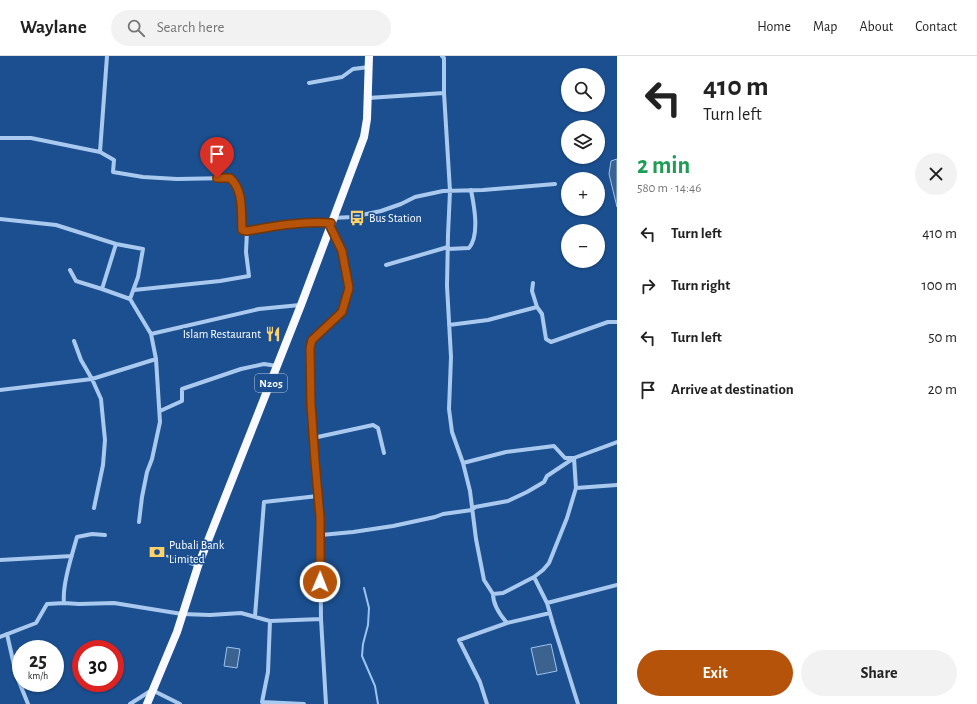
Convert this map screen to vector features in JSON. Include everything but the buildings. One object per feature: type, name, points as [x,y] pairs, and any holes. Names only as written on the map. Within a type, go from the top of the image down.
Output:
[{"type":"highway","name":"N205","points":[[147,704],[176,632],[198,566],[278,366],[364,137],[367,119],[369,56]]},
{"type":"street","points":[[100,152],[107,56]]},
{"type":"street","points":[[442,56],[444,58],[444,93],[450,192],[448,248],[451,357],[449,409],[452,432],[463,463],[470,491],[484,580],[493,594],[493,600],[499,613],[507,623]]},
{"type":"street","points":[[309,83],[342,77],[353,69],[369,67]]},
{"type":"street","points":[[368,98],[444,93]]},
{"type":"street","points":[[0,138],[31,138],[100,152],[114,160],[113,172],[143,177],[177,179],[230,178],[236,183],[240,194],[242,230],[247,231],[279,225],[331,222],[380,211],[401,204],[414,197],[443,191],[450,192],[555,184]]},
{"type":"street","points":[[386,264],[448,248],[469,248],[472,244],[475,228],[472,190]]},
{"type":"street","points":[[0,219],[56,225],[116,244],[143,249],[138,277],[130,299]]},
{"type":"street","points":[[326,704],[321,619],[321,535],[313,438],[310,348],[312,340],[342,312],[349,288],[342,251],[331,222]]},
{"type":"street","points":[[134,290],[220,281],[249,276],[246,252],[247,231]]},
{"type":"street","points":[[102,289],[116,244]]},
{"type":"street","points":[[70,270],[76,281],[130,299],[151,334],[156,359],[160,422],[152,459],[147,472],[139,522]]},
{"type":"street","points":[[533,283],[532,292],[537,306],[542,314],[546,339],[551,342],[608,322],[617,322]]},
{"type":"street","points":[[151,334],[259,309],[301,305]]},
{"type":"street","points":[[449,324],[488,320],[537,306]]},
{"type":"street","points":[[74,342],[81,360],[101,399],[105,440],[103,465],[94,508]]},
{"type":"street","points":[[0,390],[92,379],[156,359]]},
{"type":"street","points":[[160,411],[182,401],[182,389],[241,369],[264,364],[278,366]]},
{"type":"street","points":[[313,438],[372,425],[378,428],[384,453]]},
{"type":"street","points":[[321,535],[386,527],[443,514],[472,510],[475,507],[508,501],[544,482],[547,476],[574,458],[617,442]]},
{"type":"street","points":[[463,463],[506,452],[554,446],[565,458],[574,458]]},
{"type":"street","points":[[493,594],[503,593],[534,577],[549,563],[568,518],[576,488],[574,458]]},
{"type":"street","points":[[576,488],[617,485]]},
{"type":"street","points":[[255,616],[264,502],[318,496]]},
{"type":"street","points":[[64,603],[63,595],[77,537],[92,534],[105,535]]},
{"type":"street","points":[[0,560],[72,556]]},
{"type":"street","points":[[534,577],[547,603],[578,704]]},
{"type":"street","points":[[547,603],[617,585]]},
{"type":"street","points":[[0,637],[36,624],[47,604],[64,603],[114,603],[182,614],[210,615],[241,613],[270,621],[321,619]]},
{"type":"street","points":[[487,704],[480,682],[459,640],[507,623],[550,613]]},
{"type":"street","points":[[270,621],[268,672],[262,702],[304,704]]},
{"type":"street","points":[[7,634],[16,674],[28,704]]},
{"type":"street","points":[[130,704],[152,690],[180,704]]},
{"type":"lane","points":[[167,556],[198,566]]},
{"type":"water","points":[[617,159],[617,207],[609,174],[611,161]]},
{"type":"water","points":[[551,644],[557,671],[537,675],[531,648]]},
{"type":"water","points":[[227,647],[240,649],[237,668],[224,666]]},
{"type":"waterway","points":[[364,588],[369,608],[368,625],[363,644],[362,656],[375,686],[378,704]]},
{"type":"place","name":"Bus Station","points":[[357,218]]},
{"type":"place","name":"Islam Restaurant","points":[[273,334]]},
{"type":"place","name":"Pubali Bank Limited","points":[[157,552]]},
{"type":"route","points":[[217,178],[230,178],[236,183],[240,194],[242,230],[247,231],[279,225],[312,222],[331,223],[330,226],[342,251],[349,288],[342,312],[312,340],[310,348],[311,404],[321,535],[320,582]]}]
